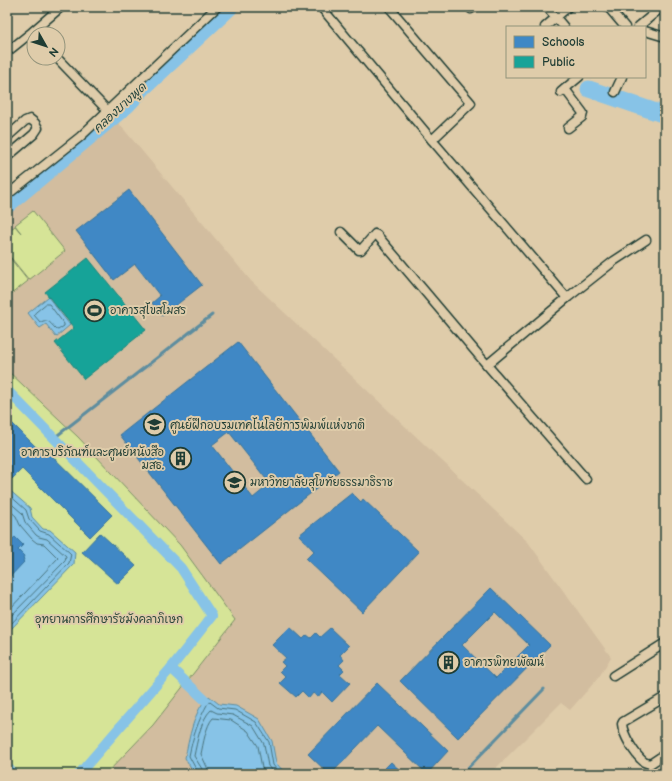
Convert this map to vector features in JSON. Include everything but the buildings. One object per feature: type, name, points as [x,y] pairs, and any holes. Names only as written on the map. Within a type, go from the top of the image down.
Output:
[{"type":"street","points":[[41,26],[61,7]]},
{"type":"street","points":[[7,196],[80,137],[217,7]]},
{"type":"street","points":[[321,7],[567,298]]},
{"type":"street","points":[[389,7],[471,103],[432,140]]},
{"type":"street","points":[[547,7],[563,26]]},
{"type":"street","points":[[546,26],[568,7]]},
{"type":"street","points":[[608,7],[624,26]]},
{"type":"street","points":[[639,26],[662,7]]},
{"type":"street","points":[[646,31],[665,37]]},
{"type":"street","points":[[7,52],[26,38]]},
{"type":"street","points":[[65,66],[108,111]]},
{"type":"street","points":[[568,128],[582,117],[583,113],[563,90],[578,78]]},
{"type":"street","points":[[615,92],[622,78]]},
{"type":"street","points":[[7,137],[25,121],[30,119],[38,128],[34,134],[7,157]]},
{"type":"street","points":[[342,232],[359,250],[361,250],[375,234],[377,235],[586,479]]},
{"type":"street","points":[[487,365],[614,261],[646,240]]},
{"type":"street","points":[[613,676],[665,643]]},
{"type":"street","points":[[665,697],[622,724],[630,744],[644,762],[650,764],[665,754]]},
{"type":"shaded area","name":"มหาวิทยาลัยสุโขทัยธรรมาธิราช","points":[[116,120],[251,281],[528,542],[611,657],[599,677],[570,710],[561,703],[490,774],[7,774],[7,212]]},
{"type":"green space","points":[[33,211],[65,251],[29,280],[7,253],[7,232],[15,226],[21,233],[15,225]]},
{"type":"green space","points":[[7,254],[28,281],[10,295],[7,291]]},
{"type":"green space","name":"อุทยานการศึกษารัชมังคลาภิเษก","points":[[7,370],[78,437],[180,545],[235,620],[153,725],[106,774],[7,774]]},
{"type":"water","points":[[48,297],[70,325],[56,337],[46,324],[40,328],[28,313]]},
{"type":"water","points":[[7,488],[30,508],[32,517],[43,529],[50,530],[75,552],[74,564],[10,630],[7,630]]},
{"type":"water","points":[[209,696],[219,704],[236,706],[259,719],[272,741],[276,763],[286,774],[195,774],[185,758],[190,733],[199,708]]},
{"type":"waterway","name":"คลองบางพูด","points":[[7,205],[127,105],[144,87],[230,7]]},
{"type":"waterway","points":[[589,89],[665,115]]},
{"type":"waterway","points":[[54,438],[212,315]]},
{"type":"waterway","points":[[7,390],[181,568],[212,616],[171,668],[79,774]]},
{"type":"waterway","points":[[171,668],[205,700]]},
{"type":"waterway","points":[[462,774],[544,689]]},
{"type":"waterway","points":[[7,767],[14,774]]},
{"type":"place","name":"อาคารสุโขสโมสร","points":[[95,310]]},
{"type":"place","name":"ศูนย์ฝึกอบรมเทคโนโลยีการพิมพ์แห่งชาติ","points":[[155,425]]},
{"type":"place","name":"อาคารบริภัณฑ์และศูนย์หนังสือ มสธ.","points":[[180,458]]},
{"type":"place","name":"มหาวิทยาลัยสุโขทัยธรรมาธิราช","points":[[235,482]]},
{"type":"place","name":"อาคารพิทยพัฒน์","points":[[449,662]]}]
